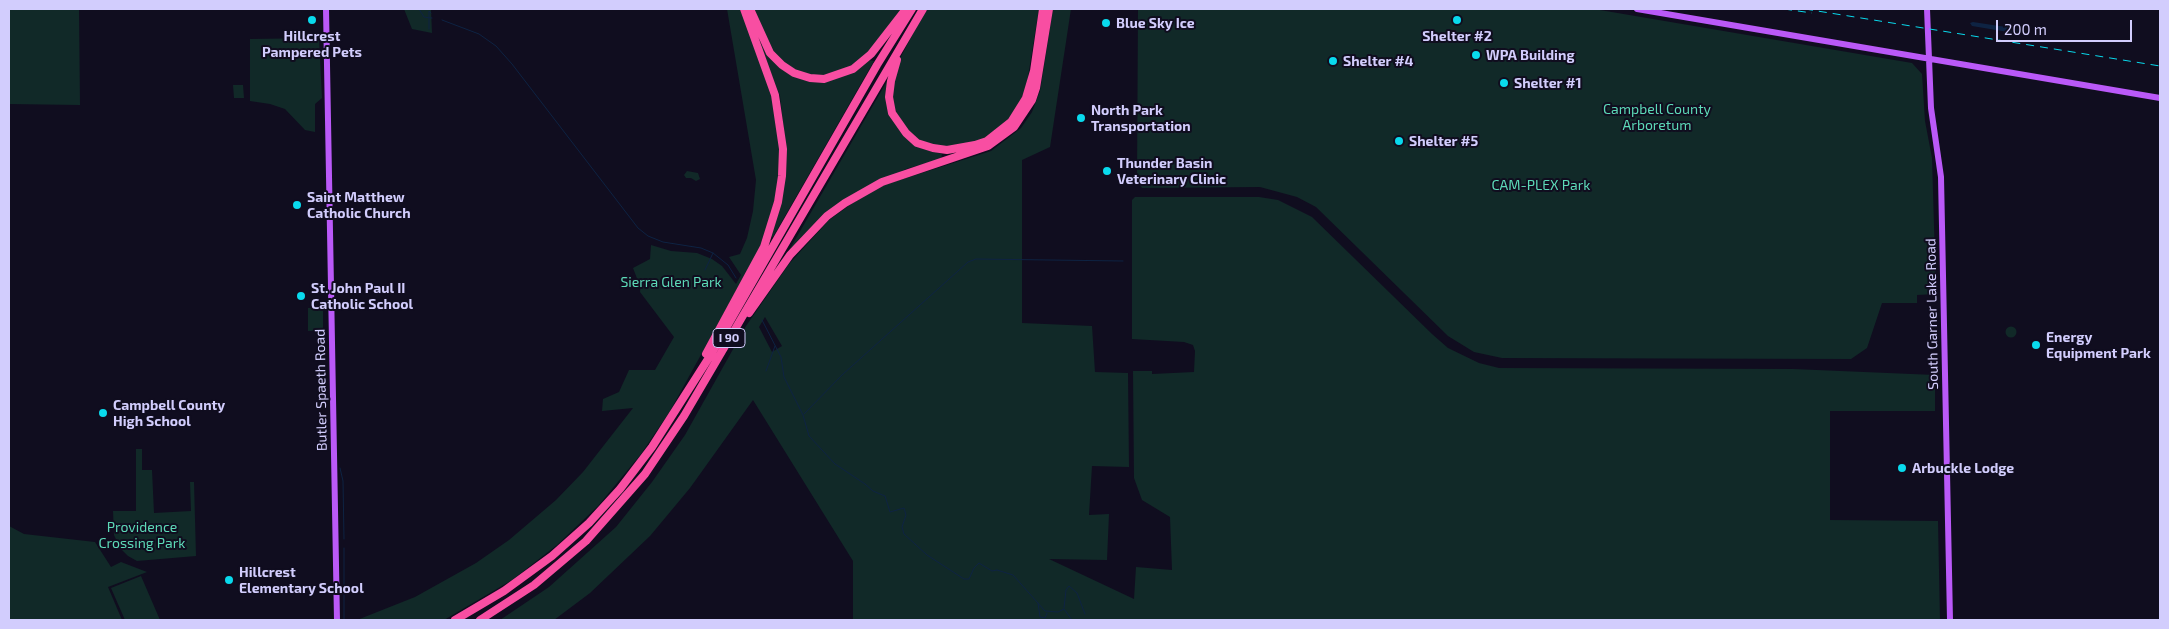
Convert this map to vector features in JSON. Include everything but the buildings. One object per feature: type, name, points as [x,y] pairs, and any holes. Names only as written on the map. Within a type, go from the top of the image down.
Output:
[{"type":"highway","name":"I 90","points":[[668,423],[764,247],[778,202],[783,149],[780,119],[775,95],[744,9]]},
{"type":"highway","points":[[750,9],[770,53],[782,65],[794,73],[810,78],[824,78],[853,69],[871,54],[906,9]]},
{"type":"highway","name":"I 90","points":[[455,620],[504,591],[552,556],[589,523],[620,489],[668,423],[710,356],[873,72],[912,9]]},
{"type":"highway","name":"I 90","points":[[923,9],[894,66],[889,97],[892,113],[906,133],[917,143],[947,150],[961,149],[987,141],[1005,127],[1020,111],[1031,86],[1043,9]]},
{"type":"highway","name":"I 90","points":[[480,620],[534,585],[586,541],[645,474],[684,416],[923,9]]},
{"type":"highway","name":"I 90","points":[[736,328],[750,312],[790,255],[827,216],[845,203],[882,182],[988,146],[1014,127],[1032,100],[1036,88],[1049,9]]},
{"type":"main road","name":"Butler Spaeth Road","points":[[326,9],[338,620]]},
{"type":"main road","points":[[1638,9],[2160,98]]},
{"type":"main road","name":"South Garner Lake Road","points":[[1927,9],[1931,108],[1941,177],[1950,620]]},
{"type":"green space","points":[[9,9],[79,9],[80,105],[9,104]]},
{"type":"green space","points":[[404,9],[431,9],[432,33],[412,29]]},
{"type":"green space","name":"Sierra Glen Park","points":[[727,9],[740,9],[769,79],[778,117],[781,165],[775,199],[762,244],[670,411],[641,454],[598,506],[557,545],[512,580],[444,620],[357,620],[415,597],[476,563],[509,540],[556,500],[583,472],[633,408],[602,411],[603,399],[619,392],[629,370],[655,370],[674,337],[640,292],[641,283],[638,281],[633,268],[650,259],[651,245],[671,251],[697,253],[712,259],[722,266],[736,284],[741,275],[729,257],[740,254],[747,238],[753,211],[756,180]]},
{"type":"green space","points":[[753,9],[903,9],[861,62],[826,76],[807,75],[787,66],[771,50]]},
{"type":"green space","points":[[926,9],[1039,9],[1025,95],[1011,118],[987,137],[975,142],[947,147],[922,142],[901,124],[892,100],[896,66]]},
{"type":"green space","points":[[1053,9],[1071,9],[1050,147],[1022,160],[1022,323],[1092,326],[1095,372],[1128,373],[1129,467],[1092,466],[1089,515],[1109,514],[1107,560],[1049,559],[1134,599],[1136,567],[1172,570],[1170,517],[1142,500],[1134,478],[1133,371],[1152,371],[1152,374],[1194,372],[1195,351],[1193,345],[1184,342],[1132,339],[1132,200],[1135,197],[1259,197],[1278,200],[1312,217],[1448,348],[1479,363],[1499,368],[1793,369],[1935,375],[1935,411],[1830,411],[1830,520],[1938,521],[1940,620],[853,620],[853,561],[753,400],[690,488],[650,536],[590,593],[554,620],[500,620],[549,587],[616,527],[652,482],[685,435],[746,326],[789,264],[829,220],[864,195],[884,185],[991,151],[1021,128],[1032,112],[1040,91]],"holes":[[[765,317],[782,346],[772,352],[759,327]]]},
{"type":"green space","name":"CAM-PLEX Park","points":[[1138,9],[1594,9],[1912,63],[1922,74],[1925,121],[1932,158],[1936,294],[1917,295],[1917,303],[1882,303],[1867,348],[1851,359],[1502,358],[1474,352],[1448,336],[1316,207],[1297,197],[1260,187],[1142,188],[1137,181]]},
{"type":"green space","points":[[319,38],[322,98],[315,104],[315,132],[305,130],[285,109],[270,104],[250,101],[250,39]]},
{"type":"green space","points":[[762,45],[780,68],[824,82],[855,71],[868,60],[874,61],[773,237],[770,236],[786,150],[780,96],[760,46]]},
{"type":"green space","points":[[890,76],[890,111],[916,145],[942,154],[941,159],[906,169],[852,195],[814,225],[788,252]]},
{"type":"green space","points":[[233,85],[243,85],[244,98],[234,98]]},
{"type":"green space","points":[[687,171],[698,173],[700,179],[696,181],[686,178],[684,175]]},
{"type":"green space","points":[[308,308],[323,308],[323,330],[308,331]]},
{"type":"green space","points":[[2011,326],[2017,332],[2011,338],[2005,332]]},
{"type":"green space","name":"Providence Crossing Park","points":[[136,449],[142,449],[142,470],[152,470],[154,513],[191,511],[190,482],[194,482],[196,556],[137,561],[120,548],[114,535],[113,511],[136,511]]},
{"type":"green space","points":[[9,526],[24,534],[95,542],[111,567],[121,562],[147,572],[108,587],[122,620],[9,620]]},
{"type":"green space","points":[[141,576],[160,620],[125,620],[111,588]]},
{"type":"water","points":[[1970,23],[2019,29],[2020,34],[1972,26]]},
{"type":"waterway","points":[[419,9],[424,17],[432,18]]},
{"type":"waterway","points":[[429,29],[429,11],[431,13]]},
{"type":"waterway","points":[[442,20],[479,34],[496,46],[512,64],[638,228],[648,236],[663,242],[701,248],[713,253],[728,265],[736,278]]},
{"type":"waterway","points":[[705,270],[713,253]]},
{"type":"waterway","points":[[804,414],[842,375],[968,262],[976,259],[1123,261]]},
{"type":"waterway","points":[[762,320],[781,357],[784,377],[803,415],[809,436],[835,464],[873,491],[885,496],[890,512],[904,508],[906,515],[902,527],[904,534],[927,555],[964,579],[969,579],[974,568],[979,563],[992,571],[997,570],[1013,575],[1045,611],[1058,612],[1064,609],[1072,620]]},
{"type":"waterway","points":[[766,371],[775,346]]},
{"type":"waterway","points":[[340,468],[343,481],[344,539]]},
{"type":"waterway","points":[[344,548],[344,620]]},
{"type":"waterway","points":[[1064,608],[1066,590],[1069,586],[1077,593],[1085,614]]},
{"type":"waterway","points":[[1038,603],[1040,617],[1045,618],[1047,613]]},
{"type":"railway","points":[[1784,9],[1812,13]]},
{"type":"railway","points":[[1805,9],[2160,66]]},
{"type":"place","name":"Hillcrest Pampered Pets","points":[[312,20]]},
{"type":"place","name":"Shelter #2","points":[[1457,20]]},
{"type":"place","name":"Blue Sky Ice","points":[[1106,23]]},
{"type":"place","name":"WPA Building","points":[[1476,55]]},
{"type":"place","name":"Shelter #4","points":[[1333,61]]},
{"type":"place","name":"Shelter #1","points":[[1504,83]]},
{"type":"place","name":"North Park Transportation","points":[[1081,118]]},
{"type":"place","name":"Shelter #5","points":[[1399,141]]},
{"type":"place","name":"Thunder Basin Veterinary Clinic","points":[[1107,171]]},
{"type":"place","name":"Saint Matthew Catholic Church","points":[[297,205]]},
{"type":"place","name":"St. John Paul II Catholic School","points":[[301,296]]},
{"type":"place","name":"Energy Equipment Park","points":[[2036,345]]},
{"type":"place","name":"Campbell County High School","points":[[103,413]]},
{"type":"place","name":"Arbuckle Lodge","points":[[1902,468]]},
{"type":"place","name":"Hillcrest Elementary School","points":[[229,580]]},
{"type":"park label","name":"Campbell County Arboretum","points":[[1657,118]]}]
